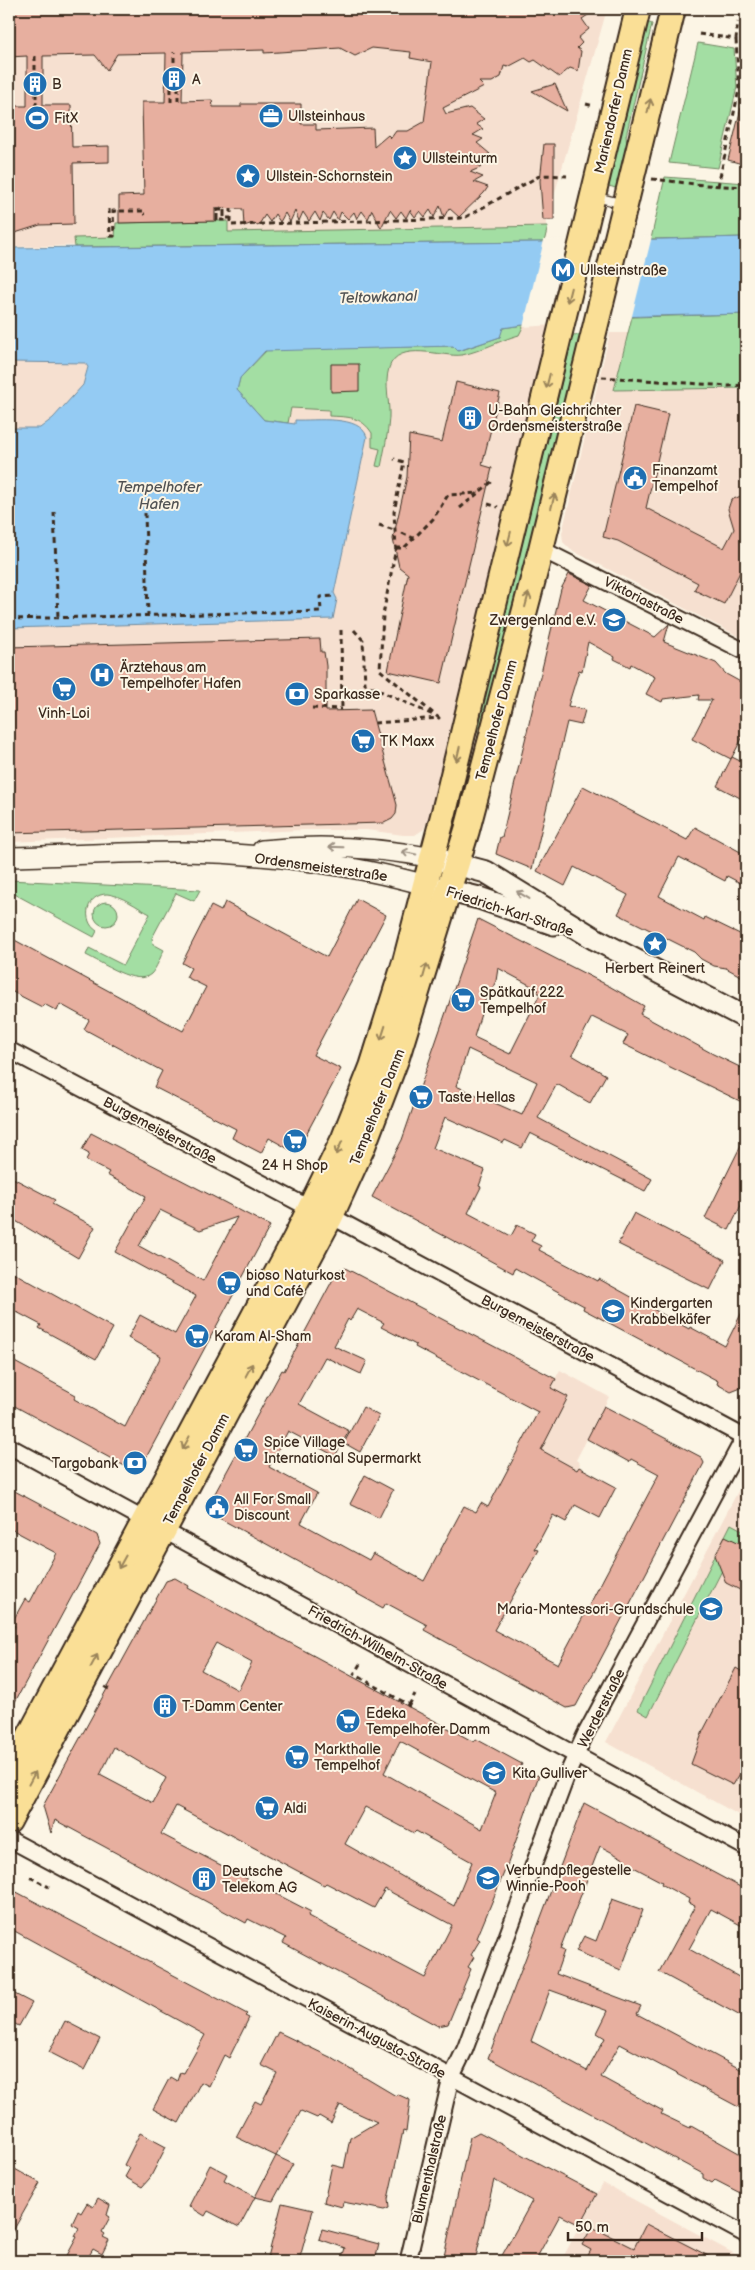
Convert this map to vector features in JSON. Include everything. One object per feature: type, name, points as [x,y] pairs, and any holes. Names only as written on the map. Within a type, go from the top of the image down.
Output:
[{"type":"main road","name":"Mariendorfer Damm","points":[[560,334],[638,9]]},
{"type":"main road","points":[[624,208],[673,9]]},
{"type":"main road","name":"Tempelhofer Damm","points":[[9,1821],[155,1524],[321,1213],[363,1146],[398,1057],[457,864],[541,548],[624,208]]},
{"type":"main road","name":"Tempelhofer Damm","points":[[321,1213],[372,1067],[405,962],[433,858],[560,334]]},
{"type":"main road","name":"Ordensmeisterstraße","points":[[433,858],[457,864]]},
{"type":"main road","name":"Friedrich-Karl-Straße","points":[[457,864],[486,872],[595,939],[746,1018]]},
{"type":"main road","name":"Friedrich-Karl-Straße","points":[[425,886],[479,898],[595,939]]},
{"type":"main road","name":"Tempelhofer Damm","points":[[9,1774],[155,1524]]},
{"type":"street","name":"Viktoriastraße","points":[[541,548],[746,652]]},
{"type":"street","name":"Ordensmeisterstraße","points":[[216,854],[288,847],[333,847],[384,849],[433,858]]},
{"type":"street","name":"Ordensmeisterstraße","points":[[9,857],[184,852],[216,854],[382,873],[425,886]]},
{"type":"street","name":"Burgemeisterstraße","points":[[9,1050],[746,1437]]},
{"type":"street","name":"Werderstraße","points":[[451,2078],[465,2050],[567,1775],[585,1736],[746,1437]]},
{"type":"street","name":"Friedrich-Wilhelm-Straße","points":[[9,1446],[746,1848]]},
{"type":"street","name":"Kaiserin-Augusta-Straße","points":[[9,1839],[746,2235]]},
{"type":"street","name":"Blumenthalstraße","points":[[408,2261],[451,2078]]},
{"type":"lane","points":[[591,205],[624,208]]},
{"type":"path","points":[[718,186],[739,90],[736,39],[738,22]]},
{"type":"path","points":[[699,34],[736,39]]},
{"type":"path","points":[[174,52],[174,71]]},
{"type":"path","points":[[34,56],[35,76]]},
{"type":"path","points":[[171,86],[171,102]]},
{"type":"path","points":[[178,87],[178,102]]},
{"type":"path","points":[[36,93],[36,106]]},
{"type":"path","points":[[230,208],[230,225],[464,218],[541,175],[567,176]]},
{"type":"path","points":[[632,177],[746,187]]},
{"type":"path","points":[[109,209],[110,236],[114,236],[113,211],[143,211],[143,214],[145,214]]},
{"type":"path","points":[[217,221],[217,210],[224,210],[224,218],[231,218]]},
{"type":"path","points":[[608,378],[729,386],[746,384]]},
{"type":"path","points":[[394,459],[404,462],[394,512],[396,548],[383,616],[380,670],[439,718]]},
{"type":"path","points":[[460,508],[494,480]]},
{"type":"path","points":[[396,548],[404,548],[433,519],[448,495],[479,493]]},
{"type":"path","points":[[54,512],[58,618]]},
{"type":"path","points":[[145,513],[148,615]]},
{"type":"path","points":[[379,525],[394,530]]},
{"type":"path","points":[[402,533],[414,538]]},
{"type":"path","points":[[9,619],[321,611],[320,597],[335,596]]},
{"type":"path","points":[[312,708],[342,710],[341,630]]},
{"type":"path","points":[[354,630],[363,640],[365,684],[439,718]]},
{"type":"path","points":[[375,723],[439,718]]},
{"type":"path","points":[[360,1664],[354,1674],[409,1706],[415,1694]]},
{"type":"path","points":[[104,1687],[109,1689]]},
{"type":"path","points":[[30,1877],[49,1887]]},
{"type":"shaded area","points":[[9,9],[607,9],[543,235],[9,247]]},
{"type":"shaded area","points":[[550,323],[428,820],[424,829],[415,835],[367,830],[306,830],[9,842],[9,628],[332,619],[337,600],[334,593],[367,437],[360,426],[295,421],[295,424],[288,423],[265,351]]},
{"type":"shaded area","points":[[610,333],[628,333],[614,390],[746,388],[746,640],[571,550],[563,542],[562,533]]},
{"type":"shaded area","points":[[9,362],[86,363],[88,366],[83,385],[66,407],[40,428],[9,428]]},
{"type":"shaded area","points":[[560,1370],[609,1397],[576,1460],[580,1463],[579,1467],[543,1535],[488,1507]]},
{"type":"shaded area","name":"Maria-Montessori-Grundschule","points":[[746,1476],[746,1819],[606,1742]]},
{"type":"shaded area","points":[[603,2183],[746,2260],[746,2261],[561,2261]]},
{"type":"green space","points":[[647,22],[652,24],[626,136],[628,156],[619,189],[608,184]]},
{"type":"green space","points":[[698,43],[734,49],[737,87],[718,168],[669,163]]},
{"type":"green space","points":[[665,177],[746,183],[746,237],[651,239]]},
{"type":"green space","points":[[228,221],[228,232],[548,226],[544,242],[75,247],[74,238],[115,237],[116,223]]},
{"type":"green space","points":[[746,314],[746,388],[614,390],[632,317]]},
{"type":"green space","points":[[524,325],[519,335],[462,355],[411,352],[402,354],[394,359],[388,374],[389,418],[381,467],[376,466],[380,449],[372,447],[372,433],[359,420],[348,417],[329,416],[329,410],[291,408],[288,423],[264,420],[237,390],[240,378],[267,350],[453,346],[459,351],[500,337],[502,328]]},
{"type":"green space","points":[[585,334],[461,821],[456,820],[478,737],[481,713],[573,335]]},
{"type":"green space","points":[[9,880],[200,890],[194,901],[176,893],[152,938],[153,944],[164,950],[157,966],[151,974],[137,978],[119,972],[86,955],[89,948],[123,965],[150,914],[118,897],[107,894],[100,895],[94,898],[88,909],[89,921],[97,931],[94,937],[9,891]]},
{"type":"green space","points":[[106,902],[115,905],[118,914],[115,923],[106,926],[97,923],[94,914],[97,905]]},
{"type":"green space","points":[[731,1524],[746,1532],[746,1545],[737,1541],[648,1716],[638,1710]]},
{"type":"water","points":[[746,237],[746,314],[624,317],[533,324],[503,328],[500,337],[458,351],[453,346],[265,351],[240,378],[237,390],[264,420],[295,424],[295,420],[336,420],[356,425],[363,430],[367,437],[334,593],[337,599],[333,619],[9,628],[9,428],[40,428],[53,418],[83,385],[88,367],[85,363],[9,362],[9,248],[544,242]]},
{"type":"pier","points":[[652,236],[631,320],[523,327],[544,240]]},
{"type":"building","points":[[9,9],[597,9],[582,19],[589,29],[578,38],[582,43],[577,48],[581,51],[578,71],[570,68],[559,77],[535,60],[531,62],[525,58],[508,67],[504,66],[501,77],[492,82],[479,82],[484,87],[443,108],[446,114],[470,108],[484,119],[476,124],[483,129],[473,135],[483,139],[477,143],[490,154],[472,162],[482,167],[470,172],[483,177],[474,182],[488,187],[484,193],[459,217],[449,208],[444,217],[440,206],[434,217],[430,210],[425,217],[420,211],[415,217],[410,210],[406,218],[401,211],[396,218],[390,210],[381,228],[372,210],[368,219],[362,211],[357,219],[354,212],[348,219],[341,212],[338,220],[333,212],[329,220],[323,213],[320,221],[315,212],[309,221],[303,212],[299,221],[295,211],[290,222],[285,213],[280,222],[275,214],[270,222],[265,215],[258,226],[253,223],[244,226],[243,209],[215,208],[215,221],[119,223],[119,196],[144,195],[142,102],[165,102],[166,53],[117,54],[107,70],[95,55],[43,56],[43,105],[71,105],[72,147],[109,146],[109,162],[73,163],[74,224],[40,225],[9,235],[9,106],[27,106],[27,56],[9,57]],"holes":[[[340,48],[355,56],[372,48],[411,52],[410,58],[432,62],[424,122],[408,131],[396,131],[391,138],[388,135],[374,147],[373,128],[316,130],[316,124],[301,124],[301,104],[241,104],[241,107],[213,107],[212,100],[182,101],[183,52],[264,50],[264,53]]]},
{"type":"building","points":[[555,84],[567,111],[532,91]]},
{"type":"building","points":[[741,108],[746,108],[746,165],[728,160]]},
{"type":"building","points":[[544,144],[554,144],[554,220],[543,220],[540,181]]},
{"type":"building","points":[[331,364],[359,364],[359,391],[331,392]]},
{"type":"building","points":[[456,382],[500,393],[482,465],[492,468],[441,683],[388,671],[408,574],[399,567],[393,539],[407,477],[409,435],[442,442]]},
{"type":"building","points":[[634,406],[668,414],[646,508],[724,548],[734,529],[728,509],[731,500],[746,494],[746,560],[724,604],[694,590],[698,583],[618,541],[603,537]]},
{"type":"building","points":[[569,574],[592,585],[584,600],[655,637],[669,624],[664,642],[716,663],[726,674],[746,685],[746,731],[731,759],[692,739],[712,700],[698,700],[699,695],[663,699],[662,702],[646,694],[655,677],[631,664],[630,667],[614,659],[615,657],[588,642],[582,671],[579,670],[568,706],[585,710],[581,725],[567,722],[532,869],[496,854],[500,837],[502,837],[561,589]]},
{"type":"building","points":[[320,639],[321,652],[324,652],[326,666],[326,711],[371,710],[397,805],[396,814],[392,819],[384,823],[9,833],[9,647]]},
{"type":"building","points":[[732,757],[746,764],[746,801],[717,786]]},
{"type":"building","points":[[583,786],[687,840],[695,827],[746,855],[746,886],[727,876],[725,881],[679,857],[659,896],[704,920],[705,917],[746,937],[746,979],[726,968],[714,966],[701,959],[694,952],[618,914],[628,895],[574,867],[565,886],[537,871]]},
{"type":"building","points":[[357,899],[386,915],[313,1055],[341,1069],[296,1153],[269,1138],[261,1153],[232,1138],[236,1129],[154,1087],[162,1071],[84,1029],[89,1020],[60,1004],[57,1011],[44,1004],[42,1007],[9,990],[9,937],[183,1031],[206,987],[186,977],[191,968],[182,963],[211,906],[221,911],[225,902],[327,957]]},
{"type":"building","points":[[478,919],[609,986],[644,1006],[640,1014],[746,1070],[746,1104],[623,1044],[628,1035],[592,1017],[572,1055],[606,1075],[590,1103],[557,1084],[538,1118],[652,1179],[645,1191],[530,1133],[522,1148],[505,1140],[503,1143],[445,1117],[433,1148],[485,1170],[479,1186],[481,1187],[468,1213],[511,1236],[517,1225],[535,1234],[531,1241],[541,1246],[539,1250],[598,1281],[599,1279],[689,1329],[690,1327],[725,1346],[746,1304],[746,1378],[741,1388],[731,1392],[717,1384],[718,1381],[583,1309],[584,1306],[515,1268],[513,1273],[372,1197],[402,1140]],"holes":[[[498,968],[539,990],[537,992],[540,994],[510,1054],[474,1037],[487,994],[489,995],[496,981]],[[468,1049],[537,1082],[522,1115],[456,1086]]]},
{"type":"building","points":[[91,1133],[270,1226],[140,1469],[132,1470],[9,1403],[9,1359],[76,1395],[74,1399],[125,1427],[161,1356],[128,1338],[140,1315],[175,1334],[196,1296],[115,1252],[146,1196],[107,1175],[109,1172],[86,1160],[89,1154],[82,1150]],"holes":[[[160,1210],[200,1230],[237,1217],[203,1281],[139,1246]]]},
{"type":"building","points":[[746,1135],[746,1195],[729,1230],[705,1218]]},
{"type":"building","points":[[9,1176],[55,1200],[52,1204],[95,1227],[78,1258],[9,1217]]},
{"type":"building","points":[[634,1213],[725,1260],[710,1290],[618,1244]]},
{"type":"building","points":[[345,1268],[556,1379],[551,1388],[568,1397],[541,1450],[577,1470],[579,1467],[616,1487],[600,1518],[575,1505],[566,1522],[553,1515],[535,1549],[539,1550],[494,1630],[558,1664],[659,1474],[631,1459],[629,1462],[587,1439],[604,1406],[701,1457],[704,1463],[576,1706],[567,1708],[424,1630],[427,1625],[386,1603],[383,1608],[210,1513],[208,1506],[338,1270]],"holes":[[[357,1309],[384,1323],[381,1327],[416,1345],[415,1347],[538,1412],[488,1507],[481,1503],[476,1512],[464,1506],[424,1581],[373,1553],[369,1560],[301,1523],[317,1493],[269,1467],[288,1431],[335,1456],[349,1431],[299,1404],[325,1357],[361,1374],[367,1361],[334,1346],[348,1319],[350,1321]]]},
{"type":"building","points":[[9,1270],[113,1328],[96,1359],[39,1328],[41,1325],[9,1308]]},
{"type":"building","points":[[363,1407],[379,1416],[360,1452],[344,1443]]},
{"type":"building","points":[[365,1475],[393,1490],[379,1518],[350,1504]]},
{"type":"building","points":[[9,1488],[97,1535],[100,1544],[9,1713],[9,1637],[15,1626],[11,1624],[25,1599],[30,1602],[56,1553],[9,1528]]},
{"type":"building","points":[[725,1536],[746,1546],[746,1593],[726,1583],[715,1555]]},
{"type":"building","points":[[175,1578],[189,1586],[188,1588],[474,1742],[476,1739],[522,1764],[515,1778],[539,1775],[508,1863],[477,1938],[480,1940],[471,1955],[474,1957],[468,1967],[471,1969],[448,2024],[438,2026],[283,1943],[286,1938],[248,1919],[246,1923],[55,1820],[51,1833],[43,1806],[166,1581]],"holes":[[[216,1643],[252,1663],[238,1690],[201,1670]],[[400,1741],[496,1793],[482,1829],[384,1773]],[[114,1747],[166,1778],[153,1803],[100,1775]],[[176,1806],[324,1885],[326,1883],[374,1908],[385,1889],[452,1925],[425,1978],[308,1916],[311,1912],[161,1834]],[[365,1807],[414,1833],[416,1831],[472,1862],[454,1906],[345,1844]]]},
{"type":"building","points":[[736,1668],[746,1674],[746,1764],[733,1785],[691,1764],[703,1731]]},
{"type":"building","points":[[584,1803],[746,1890],[746,1928],[711,1909],[689,1949],[746,1981],[746,2019],[659,1972],[695,1906],[688,1903],[689,1899],[600,1846],[560,1949],[564,1951],[556,1974],[641,2006],[637,2014],[746,2072],[746,2111],[620,2044],[601,2077],[663,2111],[661,2114],[690,2128],[691,2126],[746,2157],[746,2196],[715,2180],[712,2183],[703,2178],[703,2174],[488,2058]],"holes":[[[550,1990],[608,2011],[597,2033],[605,2038],[587,2071],[531,2041]]]},
{"type":"building","points":[[9,1888],[247,2014],[245,2016],[249,2018],[229,2058],[224,2055],[209,2086],[201,2082],[179,2123],[153,2109],[170,2077],[177,2081],[180,2072],[184,2073],[205,2035],[9,1928]]},
{"type":"building","points":[[612,1899],[643,1910],[621,1970],[576,1951],[584,1936],[596,1941]]},
{"type":"building","points":[[9,1991],[32,2003],[19,2026],[9,2021]]},
{"type":"building","points":[[65,2021],[100,2039],[84,2070],[49,2052]]},
{"type":"building","points":[[278,2032],[332,2058],[396,2096],[397,2094],[410,2100],[406,2132],[403,2131],[388,2199],[389,2208],[384,2210],[343,2202],[342,2207],[324,2202],[332,2165],[344,2168],[350,2138],[377,2122],[340,2105],[331,2123],[319,2116],[317,2118],[301,2111],[276,2156],[236,2137],[255,2101],[261,2104],[277,2073],[261,2065]]},
{"type":"building","points":[[479,2132],[597,2194],[580,2225],[560,2215],[535,2261],[499,2261],[532,2201],[494,2180],[475,2261],[443,2261],[470,2137]]},
{"type":"building","points":[[140,2133],[166,2147],[150,2178],[142,2187],[125,2177],[130,2168],[124,2165]]},
{"type":"building","points":[[276,2156],[293,2164],[273,2201],[255,2197]]},
{"type":"building","points":[[210,2165],[227,2174],[224,2180],[255,2197],[239,2227],[208,2211],[205,2216],[189,2206]]},
{"type":"building","points":[[13,2168],[40,2183],[9,2238],[9,2176]]},
{"type":"building","points":[[98,2198],[110,2205],[107,2215],[110,2217],[102,2232],[105,2234],[103,2237],[109,2240],[102,2254],[93,2249],[86,2261],[64,2261],[77,2237],[75,2236],[79,2228],[72,2224],[78,2211],[81,2213],[87,2203],[93,2207]]},
{"type":"building","points":[[282,2203],[313,2210],[299,2261],[267,2261]]},
{"type":"building","points":[[646,2224],[718,2261],[585,2261],[591,2250],[582,2245],[592,2227],[634,2248]]},
{"type":"building","points":[[322,2229],[379,2244],[375,2261],[341,2261],[345,2248],[319,2239]]},
{"type":"place","name":"A","points":[[174,79]]},
{"type":"place","name":"B","points":[[35,84]]},
{"type":"place","name":"Ullsteinhaus","points":[[271,116]]},
{"type":"place","name":"FitX","points":[[37,118]]},
{"type":"place","name":"Ullsteinturm","points":[[405,158]]},
{"type":"place","name":"Ullstein-Schornstein","points":[[248,176]]},
{"type":"place","name":"Ullsteinstraße","points":[[563,270]]},
{"type":"place","name":"U-Bahn Gleichrichter Ordensmeisterstraße","points":[[470,418]]},
{"type":"place","name":"Finanzamt Tempelhof","points":[[635,478]]},
{"type":"place","name":"Zwergenland e.V.","points":[[614,620]]},
{"type":"place","name":"Ärztehaus am Tempelhofer Hafen","points":[[102,675]]},
{"type":"place","name":"Vinh-Loi","points":[[64,689]]},
{"type":"place","name":"Sparkasse","points":[[297,694]]},
{"type":"place","name":"TK Maxx","points":[[363,741]]},
{"type":"place","name":"Herbert Reinert","points":[[655,944]]},
{"type":"place","name":"Spätkauf 222 Tempelhof","points":[[463,1000]]},
{"type":"place","name":"Taste Hellas","points":[[421,1097]]},
{"type":"place","name":"24 H Shop","points":[[295,1141]]},
{"type":"place","name":"bioso Naturkost und Café","points":[[229,1283]]},
{"type":"place","name":"Kindergarten Krabbelkäfer","points":[[613,1311]]},
{"type":"place","name":"Karam Al-Sham","points":[[197,1336]]},
{"type":"place","name":"Spice Village International Supermarkt","points":[[246,1450]]},
{"type":"place","name":"Targobank","points":[[135,1463]]},
{"type":"place","name":"All For Small Discount","points":[[217,1507]]},
{"type":"place","name":"Maria-Montessori-Grundschule","points":[[711,1609]]},
{"type":"place","name":"T-Damm Center","points":[[165,1706]]},
{"type":"place","name":"Edeka Tempelhofer Damm","points":[[348,1721]]},
{"type":"place","name":"Markthalle Tempelhof","points":[[297,1757]]},
{"type":"place","name":"Kita Gulliver","points":[[494,1773]]},
{"type":"place","name":"Aldi","points":[[267,1808]]},
{"type":"place","name":"Verbundpflegestelle Winnie-Pooh","points":[[488,1878]]},
{"type":"place","name":"Deutsche Telekom AG","points":[[204,1879]]},
{"type":"water label","name":"Teltowkanal","points":[[378,297]]},
{"type":"water label","name":"Tempelhofer Hafen","points":[[159,496]]}]
